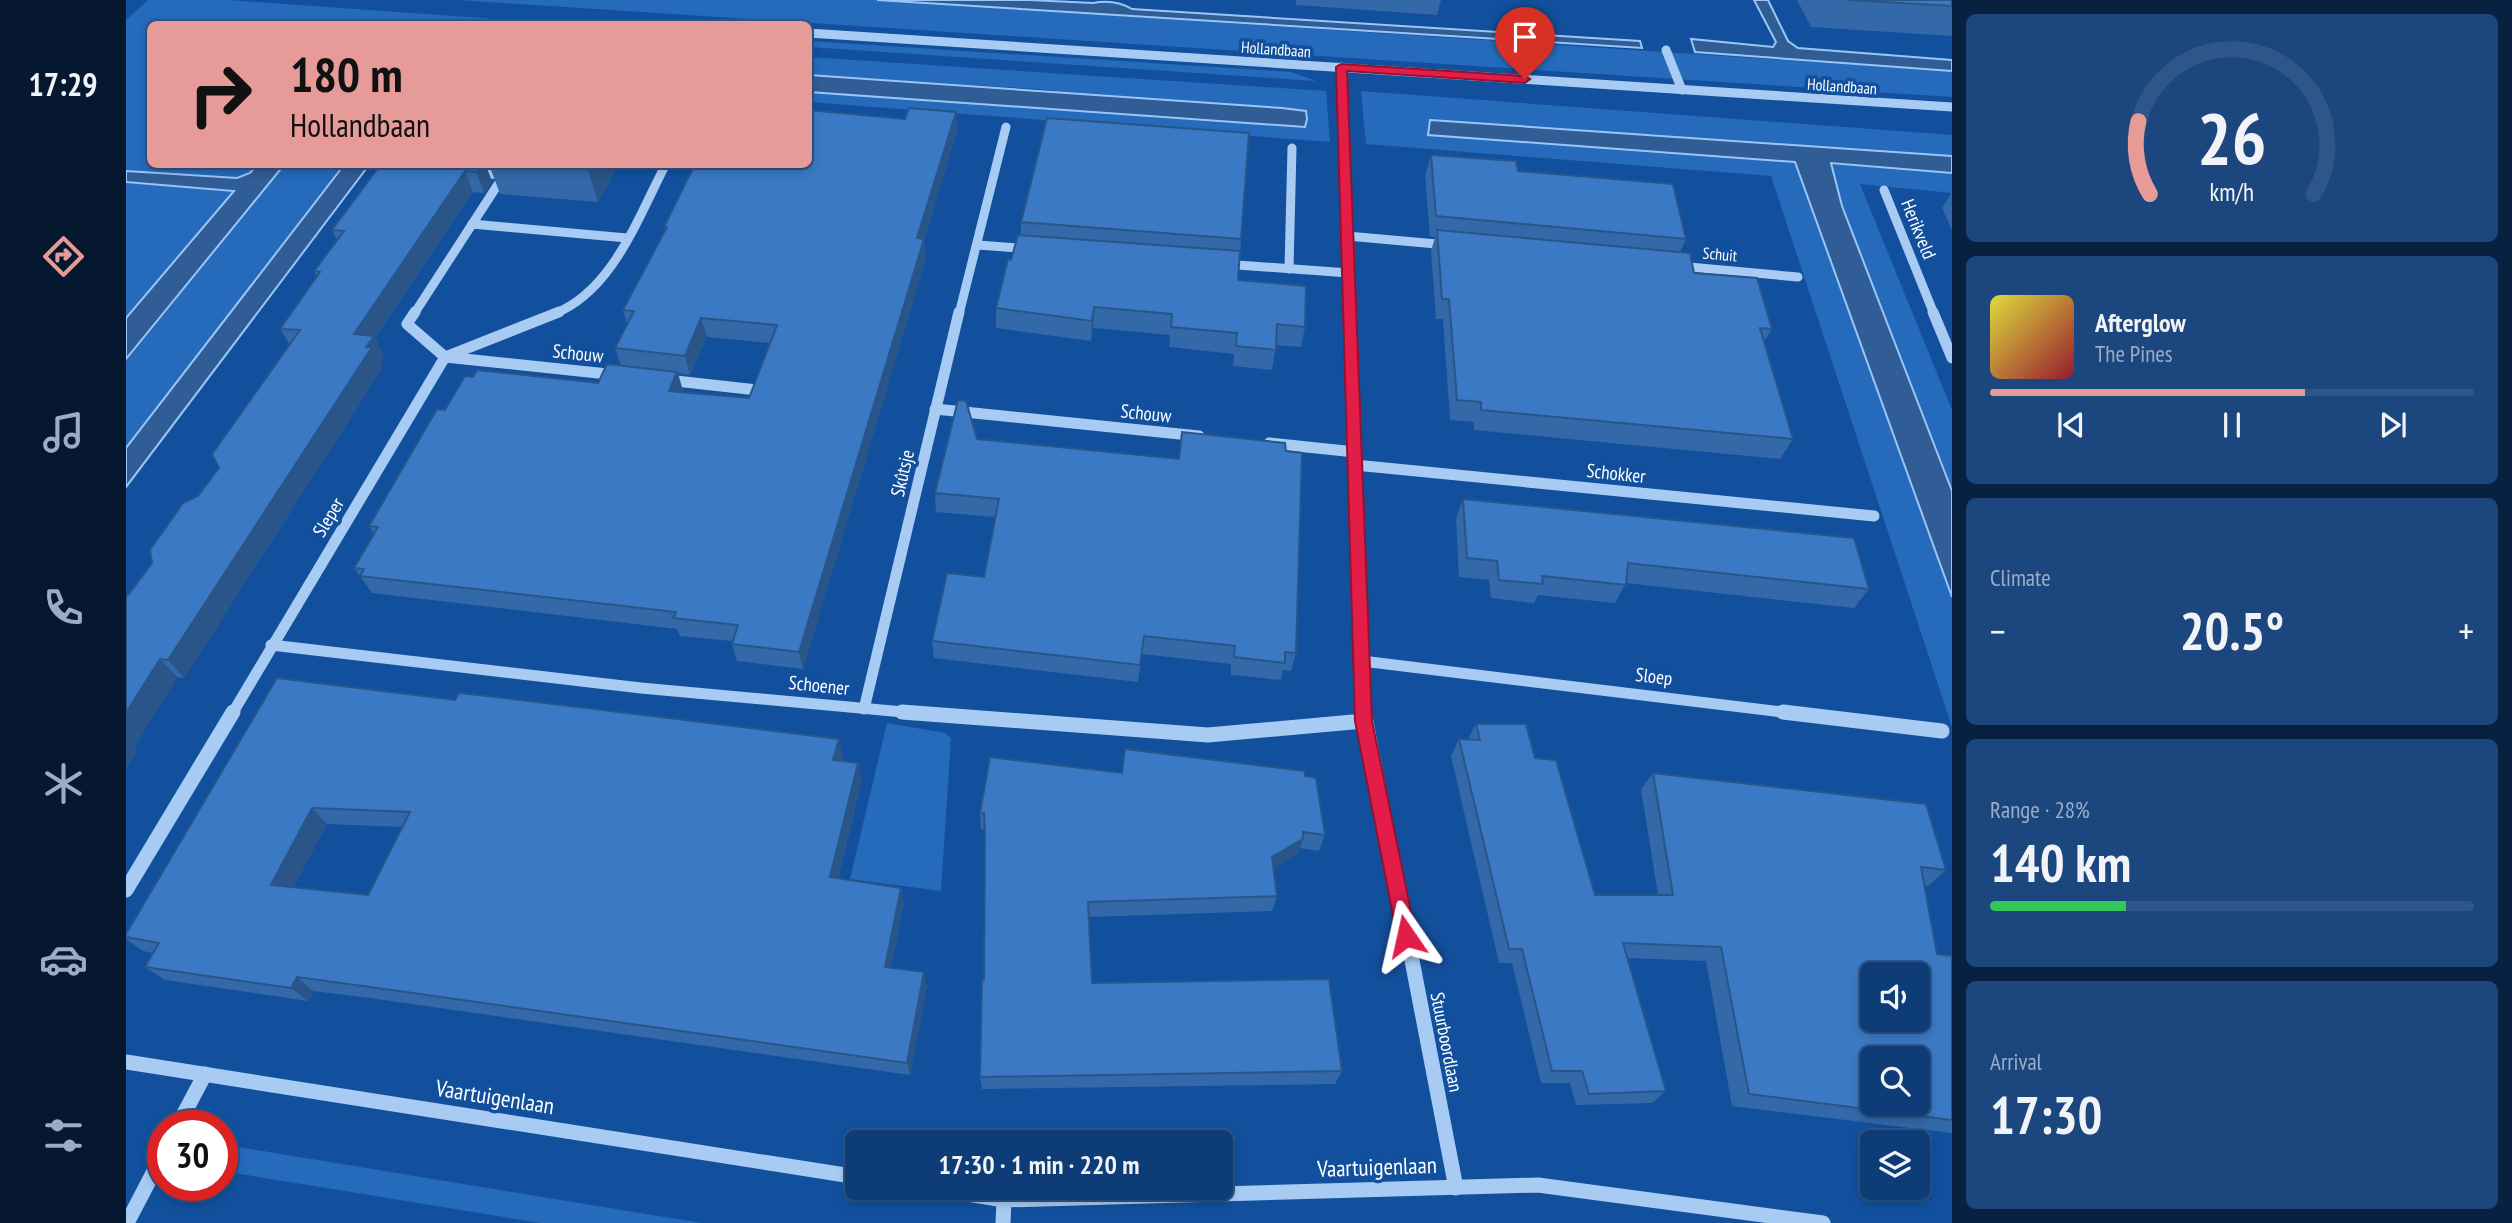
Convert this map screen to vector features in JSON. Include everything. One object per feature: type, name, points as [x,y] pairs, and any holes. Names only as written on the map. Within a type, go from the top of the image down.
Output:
[{"type":"street","name":"Hollandbaan","points":[[812,33],[1952,107]]},
{"type":"street","points":[[1666,50],[1682,90]]},
{"type":"street","name":"Stuurboordlaan","points":[[1341,67],[1364,721],[1455,1188]]},
{"type":"street","name":"Skûtsje","points":[[864,709],[935,409],[1006,127]]},
{"type":"street","points":[[1289,269],[1292,148]]},
{"type":"street","points":[[464,172],[504,175],[407,324],[445,357],[572,307],[605,278],[664,168]]},
{"type":"street","name":"Herikveld","points":[[1884,190],[1952,358]]},
{"type":"street","points":[[472,224],[627,238]]},
{"type":"street","points":[[1347,236],[1456,246]]},
{"type":"street","points":[[978,245],[1046,251]]},
{"type":"street","points":[[1208,263],[1349,274]]},
{"type":"street","name":"Schuit","points":[[1661,265],[1798,277]]},
{"type":"street","name":"Schouw","points":[[445,357],[632,376]]},
{"type":"street","name":"Sleper","points":[[126,890],[445,357]]},
{"type":"street","points":[[660,379],[757,390]]},
{"type":"street","name":"Schouw","points":[[935,409],[1216,438]]},
{"type":"street","points":[[1257,442],[1355,458]]},
{"type":"street","name":"Schokker","points":[[1355,458],[1874,516]]},
{"type":"street","name":"Schoener","points":[[271,645],[641,688],[864,709],[1208,735],[1364,721]]},
{"type":"street","name":"Sloep","points":[[1362,661],[1942,731]]},
{"type":"street","name":"Vaartuigenlaan","points":[[126,1062],[845,1175]]},
{"type":"street","points":[[186,1110],[205,1074]]},
{"type":"street","points":[[127,1223],[147,1185]]},
{"type":"street","name":"Vaartuigenlaan","points":[[1233,1194],[1538,1185],[1823,1223]]},
{"type":"street","points":[[1003,1223],[1004,1200]]},
{"type":"shaded area","points":[[148,0],[229,0],[526,21],[147,21],[147,168],[254,168],[250,173],[237,178],[126,171],[126,20]]},
{"type":"shaded area","points":[[457,0],[877,0],[1952,71],[1952,97],[812,21]]},
{"type":"shaded area","points":[[877,0],[1109,2],[1132,9],[1640,41],[1642,48]]},
{"type":"shaded area","points":[[1754,0],[1768,0],[1788,41],[1798,48],[1952,60],[1952,71],[1695,52],[1691,39],[1773,47],[1776,42]]},
{"type":"shaded area","points":[[812,41],[1291,72],[1316,81],[812,47]]},
{"type":"shaded area","points":[[812,57],[1326,91],[1330,142],[812,102],[812,92],[1304,127],[1307,119],[1038,89],[812,75]]},
{"type":"shaded area","points":[[812,75],[1282,108],[1306,111],[1305,127],[812,92]]},
{"type":"shaded area","points":[[1361,91],[1952,135],[1952,156],[1430,120],[1428,135],[1795,162],[1952,597],[1952,727],[1771,176],[1366,144]]},
{"type":"shaded area","points":[[1430,120],[1952,156],[1952,173],[1831,163],[1842,206],[1952,491],[1952,597],[1795,162],[1428,135]]},
{"type":"shaded area","points":[[1831,163],[1952,173],[1952,193],[1860,184],[1952,410],[1952,491],[1842,206]]},
{"type":"shaded area","points":[[254,168],[282,168],[126,359],[126,318],[234,191],[126,182],[126,171],[237,178],[250,173]]},
{"type":"shaded area","points":[[282,168],[342,168],[126,448],[126,359]]},
{"type":"shaded area","points":[[342,168],[367,168],[126,487],[126,448]]},
{"type":"shaded area","points":[[126,182],[235,191],[126,318]]},
{"type":"shaded area","points":[[887,723],[945,733],[951,738],[941,891],[850,879]]},
{"type":"shaded area","points":[[238,1147],[701,1223],[540,1223],[238,1174]]},
{"type":"building","points":[[1849,0],[1952,0],[1952,6]]},
{"type":"building","points":[[909,108],[956,112],[917,238],[924,239],[799,652],[732,644],[738,625],[673,618],[676,612],[360,576],[364,569],[354,568],[378,527],[369,526],[437,409],[445,410],[465,376],[473,377],[477,370],[598,383],[607,364],[677,372],[669,391],[749,398],[777,325],[701,318],[685,356],[615,348],[634,311],[623,310],[667,227],[664,227],[693,168],[812,168],[812,110],[905,119]]},
{"type":"building","points":[[1047,118],[1249,133],[1241,239],[1021,222]]},
{"type":"building","points":[[1431,155],[1516,161],[1518,171],[1673,184],[1686,239],[1436,216]]},
{"type":"building","points":[[378,168],[479,168],[476,172],[465,171],[354,334],[374,336],[366,347],[372,347],[168,660],[160,659],[126,713],[126,596],[152,563],[150,550],[183,503],[198,496],[219,468],[212,454],[300,330],[280,329],[320,272],[314,271],[344,231],[332,230]]},
{"type":"building","points":[[1437,230],[1690,253],[1694,273],[1757,278],[1772,329],[1760,328],[1793,439],[1481,410],[1481,402],[1457,400],[1449,299],[1442,299]]},
{"type":"building","points":[[1018,235],[1240,251],[1238,280],[1306,286],[1305,327],[1277,324],[1276,350],[1236,346],[1237,333],[1171,327],[1172,314],[1094,307],[1092,321],[996,308],[1008,259],[1011,260]]},
{"type":"building","points":[[958,400],[966,401],[977,439],[1179,459],[1182,432],[1285,443],[1286,451],[1302,453],[1296,653],[1285,652],[1285,663],[1234,657],[1235,646],[1144,636],[1140,665],[932,641],[947,573],[984,577],[999,499],[935,493]]},
{"type":"building","points":[[1463,499],[1854,538],[1869,589],[1628,563],[1626,585],[1542,576],[1543,584],[1499,580],[1497,561],[1467,558]]},
{"type":"building","points":[[277,678],[455,700],[459,693],[496,697],[839,739],[833,760],[858,763],[830,877],[901,888],[885,967],[924,972],[907,1063],[297,977],[291,988],[145,967],[159,943],[126,937]],"holes":[[[312,808],[410,812],[368,895],[271,885]]]},
{"type":"building","points":[[1476,724],[1526,724],[1535,758],[1556,760],[1595,895],[1673,895],[1653,773],[1926,804],[1946,870],[1921,867],[1937,954],[1952,956],[1952,1120],[1921,1116],[1930,1116],[1930,1046],[1860,1046],[1860,1108],[1749,1094],[1721,947],[1623,943],[1666,1091],[1589,1094],[1582,1071],[1552,1071],[1522,949],[1509,949],[1459,739],[1480,740]]},
{"type":"building","points":[[1125,749],[1305,771],[1305,776],[1316,778],[1325,835],[1303,832],[1303,839],[1272,857],[1277,896],[1088,902],[1092,983],[1329,979],[1342,1071],[980,1077],[985,835],[984,813],[980,813],[990,757],[1122,773]]},
{"type":"route","points":[[1406,936],[1364,721],[1341,67],[1525,79]]}]
